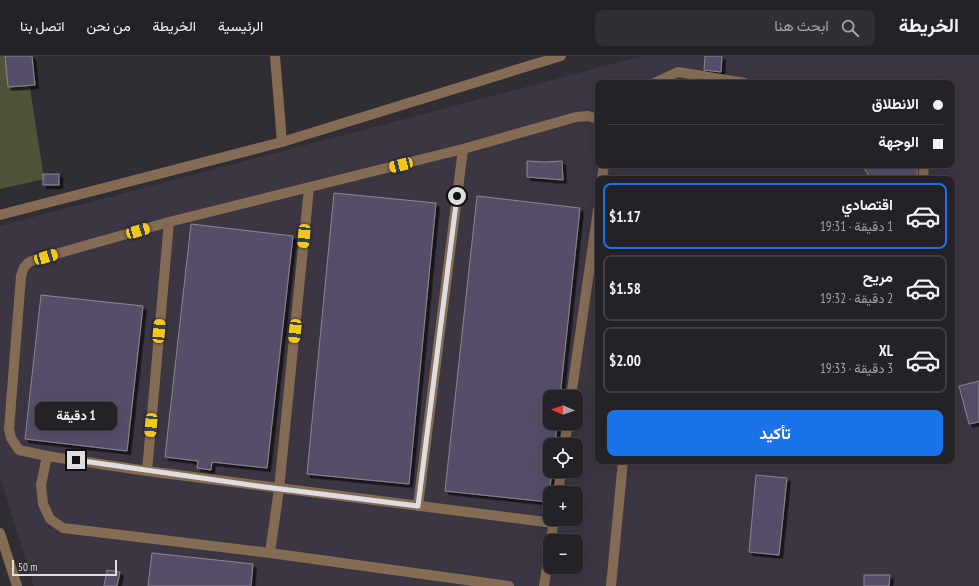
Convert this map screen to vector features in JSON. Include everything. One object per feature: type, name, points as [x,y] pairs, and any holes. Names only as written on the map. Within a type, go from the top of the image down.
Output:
[{"type":"street","points":[[276,56],[282,142]]},
{"type":"street","points":[[0,215],[282,142],[561,56]]},
{"type":"street","points":[[661,80],[678,72],[727,80]]},
{"type":"street","points":[[543,520],[279,489],[47,456],[19,450],[9,430],[23,269],[26,264],[31,261],[168,222],[463,149],[576,117],[588,116],[595,118]]},
{"type":"street","points":[[418,506],[463,149]]},
{"type":"street","points":[[270,552],[279,489],[309,188]]},
{"type":"street","points":[[147,471],[168,222]]},
{"type":"street","points":[[572,390],[595,231]]},
{"type":"street","points":[[47,456],[40,485],[43,504],[50,519],[63,528],[270,552],[509,586]]},
{"type":"street","points":[[610,586],[623,464]]},
{"type":"street","points":[[0,533],[17,586]]},
{"type":"street","points":[[544,586],[546,574]]},
{"type":"shaded area","points":[[643,56],[979,56],[979,586],[34,586],[0,477],[0,226]]},
{"type":"green space","points":[[0,56],[25,56],[44,179],[0,189]]},
{"type":"building","points":[[5,56],[32,56],[35,85],[8,87]]},
{"type":"building","points":[[705,56],[722,56],[721,72],[704,70]]},
{"type":"building","points":[[527,161],[562,161],[563,180],[527,177]]},
{"type":"building","points":[[864,168],[917,168],[916,176],[869,176]]},
{"type":"building","points":[[43,174],[59,174],[59,185],[43,185]]},
{"type":"building","points":[[334,193],[436,203],[409,484],[307,474]]},
{"type":"building","points":[[477,196],[580,208],[561,390],[543,390],[543,430],[556,430],[556,438],[543,438],[543,478],[551,478],[550,486],[543,486],[543,501],[445,491]]},
{"type":"building","points":[[191,224],[293,236],[267,468],[212,462],[211,470],[197,468],[198,461],[165,457]]},
{"type":"building","points":[[41,295],[143,306],[127,451],[25,439]]},
{"type":"building","points":[[979,381],[979,422],[969,424],[959,386]]},
{"type":"building","points":[[756,475],[787,478],[779,555],[749,552]]},
{"type":"building","points":[[152,553],[253,564],[251,586],[148,586]]},
{"type":"building","points":[[107,570],[120,572],[117,586],[104,586]]},
{"type":"building","points":[[864,575],[890,575],[889,586],[864,586]]},
{"type":"route","points":[[76,460],[265,487],[418,506],[457,196]]}]
